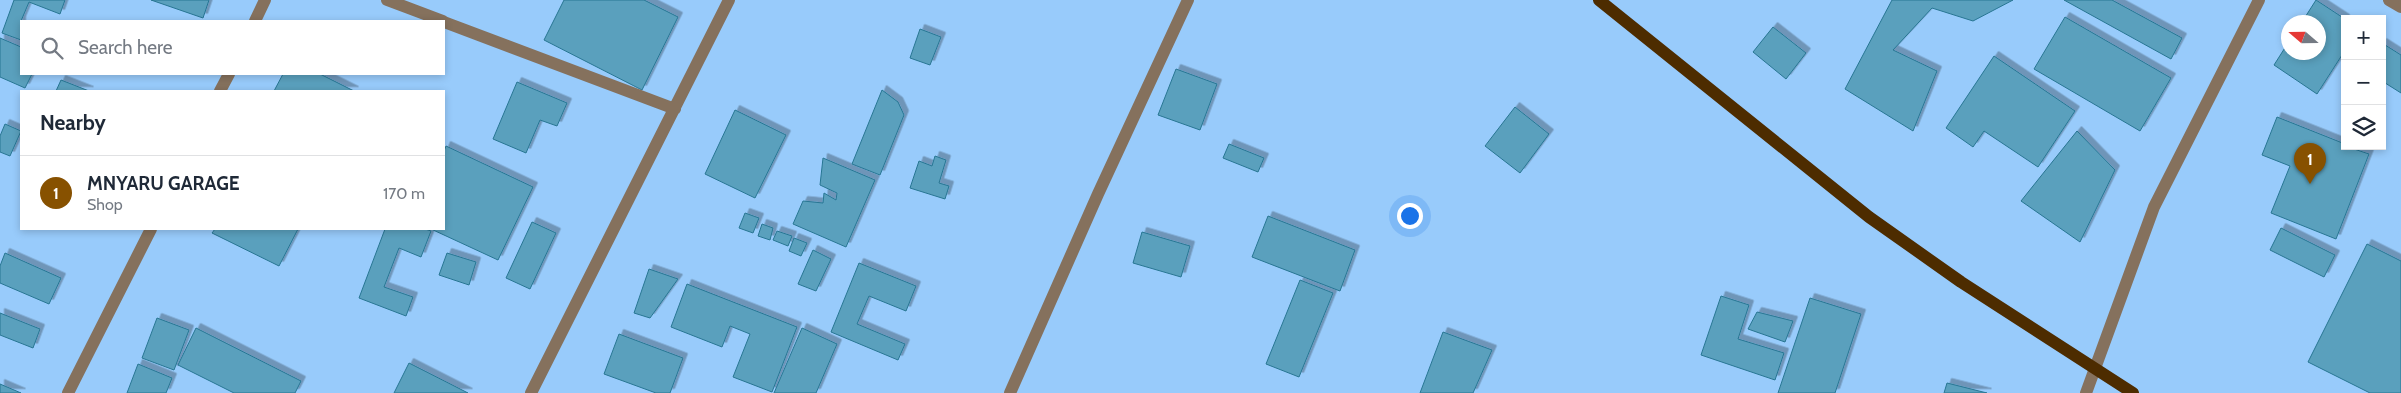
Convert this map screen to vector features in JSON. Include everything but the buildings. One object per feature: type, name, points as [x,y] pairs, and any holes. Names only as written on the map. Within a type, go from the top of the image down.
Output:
[{"type":"main road","points":[[1599,0],[1869,216],[1961,282],[2093,369],[2133,393]]},
{"type":"street","points":[[255,20],[265,0]]},
{"type":"street","points":[[386,0],[440,20]]},
{"type":"street","points":[[531,393],[729,0]]},
{"type":"street","points":[[1010,393],[1098,194],[1188,0]]},
{"type":"street","points":[[2086,393],[2093,369],[2154,206],[2259,0]]},
{"type":"street","points":[[2389,0],[2401,7]]},
{"type":"street","points":[[445,22],[675,109]]},
{"type":"street","points":[[221,90],[228,75]]},
{"type":"street","points":[[68,393],[150,230]]},
{"type":"place","name":"MNYARU GARAGE","points":[[2310,184]]}]
